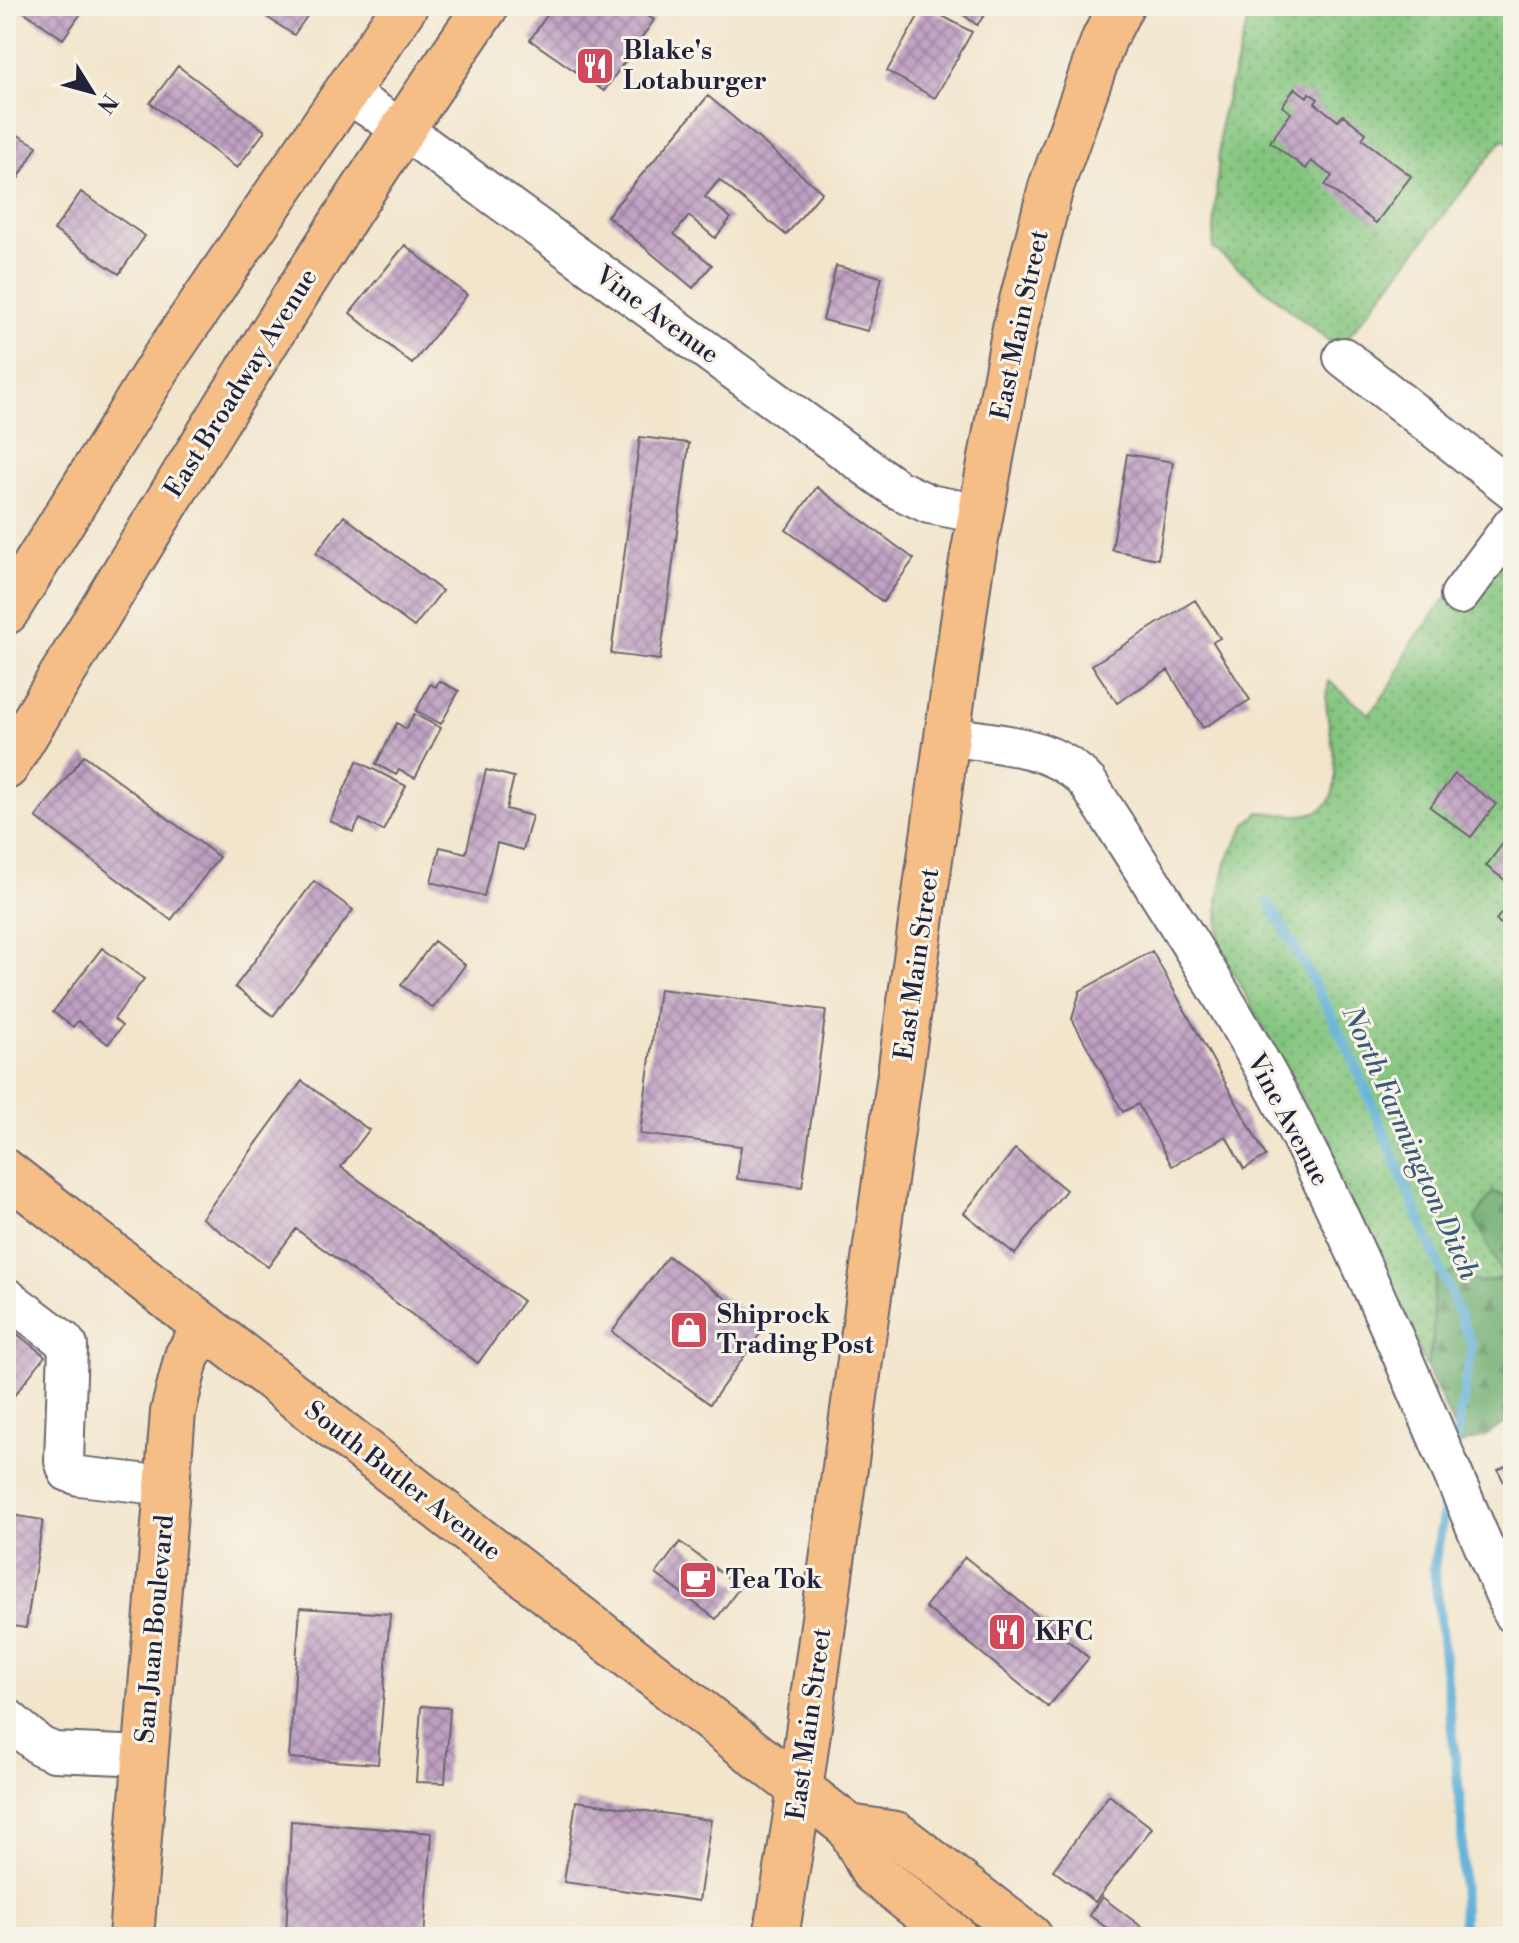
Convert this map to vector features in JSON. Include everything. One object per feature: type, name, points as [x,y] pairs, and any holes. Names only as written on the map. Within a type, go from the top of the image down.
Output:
[{"type":"main road","points":[[6,612],[163,360],[405,6]]},
{"type":"main road","name":"East Broadway Avenue","points":[[6,767],[251,366],[401,128],[486,6]]},
{"type":"main road","name":"East Main Street","points":[[776,1937],[800,1790],[970,572],[1015,328],[1051,187],[1104,39],[1121,6]]},
{"type":"main road","name":"South Butler Avenue","points":[[6,1172],[849,1827]]},
{"type":"main road","name":"San Juan Boulevard","points":[[131,1937],[173,1412],[187,1356],[206,1327]]},
{"type":"main road","points":[[849,1827],[873,1872],[955,1937]]},
{"type":"main road","points":[[849,1827],[896,1834],[1030,1937]]},
{"type":"street","name":"Vine Avenue","points":[[344,92],[401,128],[897,489],[929,504],[981,514]]},
{"type":"street","points":[[1343,357],[1513,490]]},
{"type":"street","points":[[1460,595],[1513,524]]},
{"type":"street","name":"Vine Avenue","points":[[948,736],[1043,752],[1074,770],[1088,783],[1182,931],[1277,1094],[1347,1234],[1513,1614]]},
{"type":"street","points":[[6,1297],[68,1346],[64,1461],[68,1472],[79,1476],[167,1486]]},
{"type":"street","points":[[6,1717],[40,1746],[54,1752],[145,1756]]},
{"type":"green space","points":[[1252,6],[1513,6],[1513,145],[1503,139],[1339,349],[1213,248],[1221,119]]},
{"type":"green space","points":[[1502,525],[1513,533],[1513,1198],[1510,1196],[1505,1278],[1479,1283],[1455,1272],[1433,1297],[1435,1325],[1427,1368],[1313,1120],[1219,946],[1218,899],[1226,863],[1246,824],[1259,812],[1309,814],[1327,805],[1335,778],[1326,700],[1329,681],[1369,714],[1390,687],[1411,644]]},
{"type":"green space","points":[[1493,1192],[1513,1198],[1513,1418],[1485,1436],[1461,1444],[1427,1368],[1433,1344],[1433,1297],[1437,1275],[1455,1272],[1479,1283],[1504,1278],[1475,1218]]},
{"type":"building","points":[[16,6],[86,6],[63,39]]},
{"type":"building","points":[[250,6],[314,6],[294,35]]},
{"type":"building","name":"Blake's Lotaburger","points":[[553,6],[634,6],[654,20],[604,91],[530,40]]},
{"type":"building","points":[[924,6],[972,32],[935,98],[887,71]]},
{"type":"building","points":[[952,6],[991,6],[977,25]]},
{"type":"building","points":[[178,66],[265,131],[237,168],[150,103]]},
{"type":"building","points":[[1295,88],[1307,97],[1309,93],[1318,99],[1315,103],[1338,121],[1343,115],[1366,133],[1362,139],[1411,176],[1376,223],[1325,185],[1332,176],[1311,161],[1306,169],[1270,142],[1291,113],[1282,106]]},
{"type":"building","points":[[708,96],[822,192],[786,235],[719,180],[705,197],[731,218],[715,238],[689,216],[674,234],[712,265],[693,288],[607,216]]},
{"type":"building","points":[[6,128],[37,146],[15,184],[6,179]]},
{"type":"building","points":[[81,192],[145,236],[119,274],[54,230]]},
{"type":"building","points":[[405,245],[467,295],[412,364],[350,313]]},
{"type":"building","points":[[836,266],[882,277],[868,331],[823,320]]},
{"type":"building","points":[[640,437],[689,443],[660,660],[611,654]]},
{"type":"building","points":[[1127,454],[1173,462],[1158,559],[1112,550]]},
{"type":"building","points":[[817,487],[914,559],[883,602],[786,530]]},
{"type":"building","points":[[344,516],[442,591],[414,627],[316,553]]},
{"type":"building","points":[[1195,600],[1220,638],[1213,642],[1250,700],[1203,728],[1168,670],[1117,703],[1092,665]]},
{"type":"building","points":[[439,681],[459,691],[441,724],[416,711],[430,684],[436,687]]},
{"type":"building","points":[[414,714],[441,728],[415,778],[399,770],[396,775],[376,764],[397,723],[406,729]]},
{"type":"building","points":[[84,755],[219,857],[171,920],[36,817]]},
{"type":"building","points":[[357,761],[406,786],[383,831],[360,819],[353,832],[330,821]]},
{"type":"building","points":[[486,770],[514,777],[506,809],[532,816],[523,850],[497,843],[484,896],[431,882],[440,847],[466,853]]},
{"type":"building","points":[[1455,774],[1496,804],[1471,837],[1430,807]]},
{"type":"building","points":[[1513,830],[1513,886],[1486,866]]},
{"type":"building","points":[[314,881],[353,910],[273,1016],[235,987]]},
{"type":"building","points":[[1513,898],[1513,933],[1496,920]]},
{"type":"building","points":[[434,941],[465,965],[433,1008],[401,985]]},
{"type":"building","points":[[102,948],[144,979],[114,1019],[122,1026],[108,1044],[78,1021],[73,1027],[53,1012]]},
{"type":"building","points":[[1152,951],[1266,1156],[1244,1169],[1226,1136],[1172,1166],[1138,1104],[1123,1112],[1072,1019],[1080,991]]},
{"type":"building","points":[[659,989],[826,1010],[802,1187],[737,1179],[741,1146],[640,1134]]},
{"type":"building","points":[[302,1081],[369,1130],[341,1167],[523,1301],[478,1363],[296,1229],[268,1267],[202,1218]]},
{"type":"building","points":[[1015,1149],[1066,1190],[1015,1254],[964,1213]]},
{"type":"building","name":"Shiprock Trading Post","points":[[668,1256],[765,1327],[710,1404],[612,1332]]},
{"type":"building","points":[[6,1325],[45,1356],[6,1406]]},
{"type":"building","points":[[1513,1462],[1513,1501],[1498,1470]]},
{"type":"building","points":[[6,1514],[43,1520],[26,1628],[6,1625]]},
{"type":"building","name":"Tea Tok","points":[[680,1542],[740,1587],[716,1619],[656,1574]]},
{"type":"building","name":"KFC","points":[[965,1557],[1089,1658],[1048,1707],[925,1607]]},
{"type":"building","points":[[300,1608],[390,1614],[378,1764],[289,1758]]},
{"type":"building","points":[[421,1706],[450,1708],[445,1783],[416,1782]]},
{"type":"building","points":[[1109,1795],[1152,1828],[1095,1902],[1053,1870]]},
{"type":"building","points":[[576,1801],[711,1820],[699,1901],[564,1882]]},
{"type":"building","points":[[291,1821],[432,1833],[424,1937],[286,1937]]},
{"type":"building","points":[[1102,1897],[1155,1937],[1119,1937],[1089,1915]]},
{"type":"waterway","name":"North Farmington Ditch","points":[[1268,902],[1306,967],[1353,1059],[1472,1345],[1455,1446]]},
{"type":"waterway","name":"North Farmington Ditch","points":[[1447,1494],[1434,1567],[1462,1819],[1463,1937]]},
{"type":"place","name":"Blake's Lotaburger","points":[[595,66]]},
{"type":"place","name":"Shiprock Trading Post","points":[[689,1330]]},
{"type":"place","name":"Tea Tok","points":[[698,1580]]},
{"type":"place","name":"KFC","points":[[1007,1632]]}]
